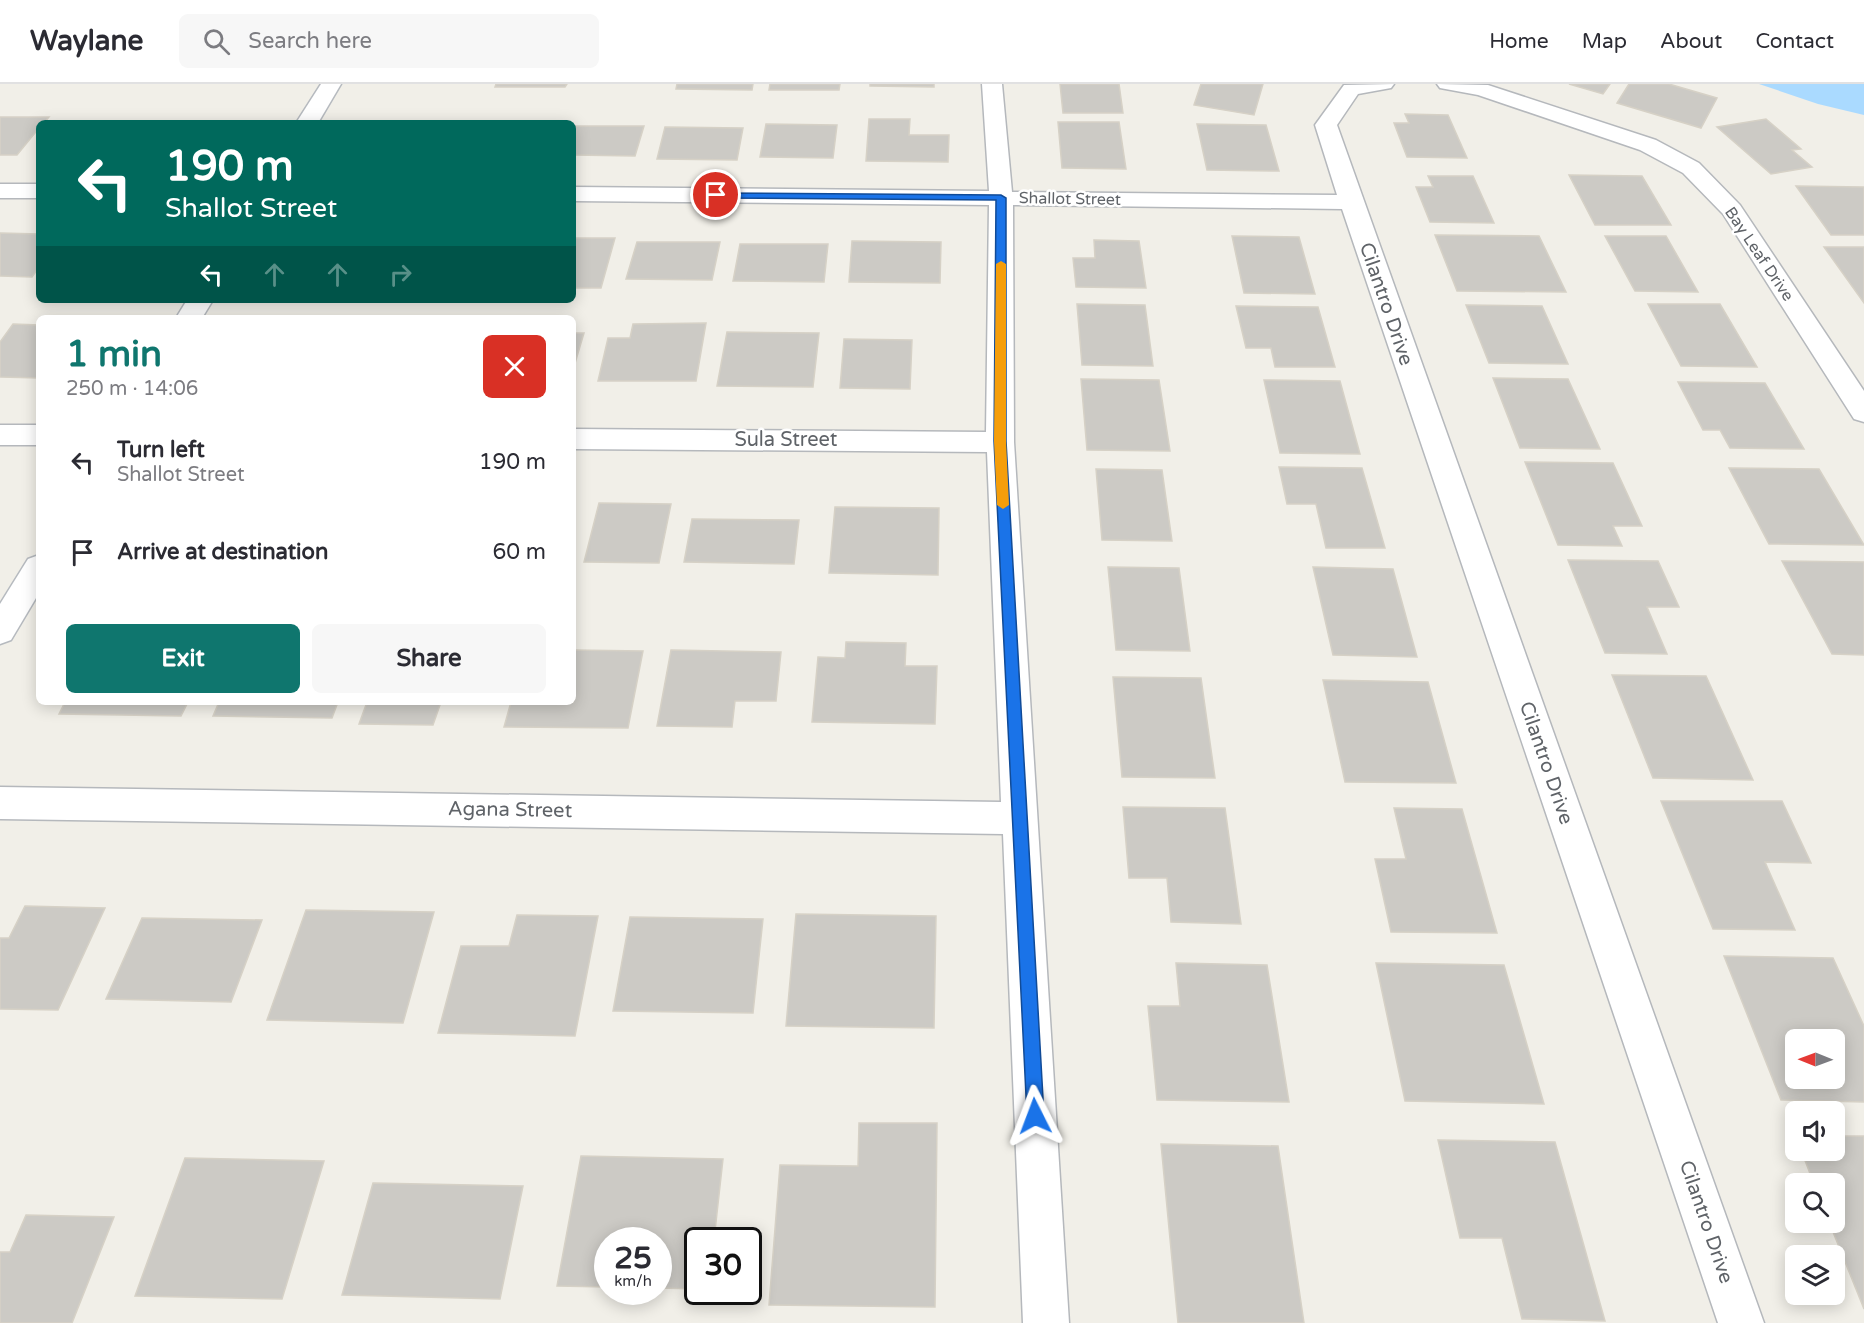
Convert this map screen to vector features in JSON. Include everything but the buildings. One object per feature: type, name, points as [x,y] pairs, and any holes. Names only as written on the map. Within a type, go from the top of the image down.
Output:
[{"type":"street","points":[[309,120],[331,84]]},
{"type":"street","points":[[992,84],[1001,198],[1000,441],[1046,1323]]},
{"type":"street","points":[[1351,202],[1326,125],[1351,89],[1384,84]]},
{"type":"street","name":"Bay Leaf Drive","points":[[1447,84],[1481,89],[1648,145],[1690,168],[1731,210],[1864,412]]},
{"type":"street","points":[[0,191],[36,191]]},
{"type":"street","name":"Shallot Street","points":[[576,194],[1351,202]]},
{"type":"street","name":"Cilantro Drive","points":[[1351,202],[1742,1323]]},
{"type":"street","points":[[0,435],[36,435]]},
{"type":"street","name":"Sula Street","points":[[576,439],[1000,441]]},
{"type":"street","points":[[0,631],[36,572]]},
{"type":"street","name":"Agana Street","points":[[0,803],[1020,818]]},
{"type":"water","points":[[1759,84],[1864,84],[1864,115],[1818,104]]},
{"type":"slow traffic","points":[[1001,264],[1000,441],[1003,505]]},
{"type":"route","points":[[716,195],[1001,198],[1000,441],[1035,1116]]}]
